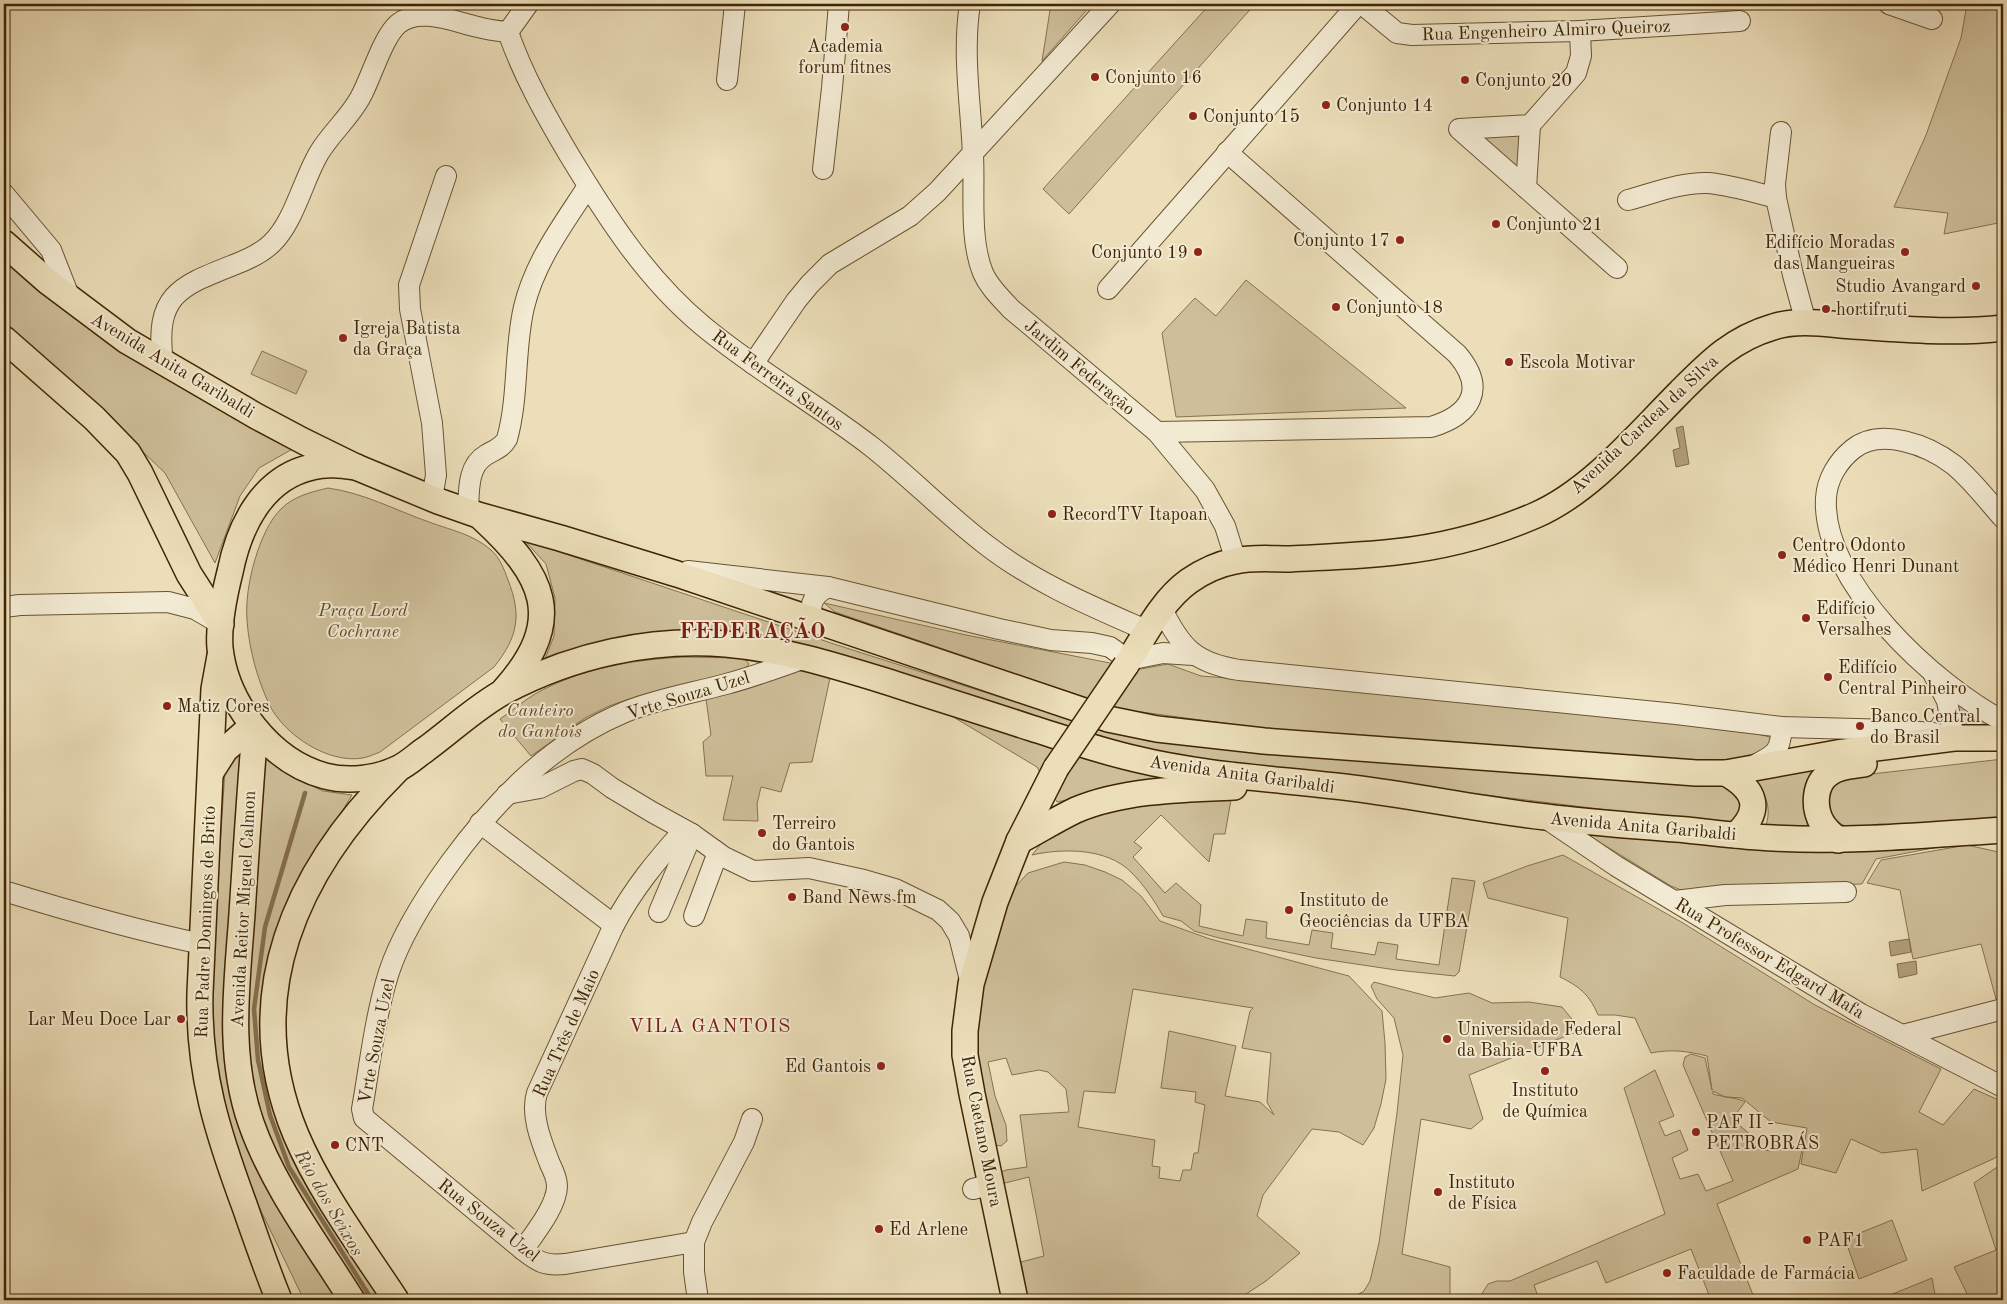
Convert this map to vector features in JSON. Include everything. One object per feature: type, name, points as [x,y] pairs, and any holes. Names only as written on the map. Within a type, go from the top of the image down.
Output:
[{"type":"main road","name":"Avenida Anita Garibaldi","points":[[4,243],[71,301],[126,341],[256,416],[356,467],[473,514],[560,538],[812,618],[1108,719],[1156,729],[1264,741],[1696,773],[1736,771],[1837,753],[1954,738],[2003,738]]},
{"type":"main road","name":"Avenida Cardeal da Silva","points":[[1056,768],[1162,609],[1174,594],[1188,582],[1211,568],[1236,561],[1342,557],[1398,552],[1446,544],[1500,529],[1538,514],[1572,494],[1596,475],[1725,349],[1749,335],[1776,326],[1806,323],[1941,331],[2003,328]]},
{"type":"main road","points":[[4,339],[106,430],[128,453],[140,473],[189,574],[221,624]]},
{"type":"main road","name":"Avenida Anita Garibaldi","points":[[356,467],[335,465],[307,468],[289,476],[273,487],[261,499],[249,516],[237,545],[229,573],[221,624],[221,650],[234,692],[253,727],[289,760],[308,770],[330,777],[354,780],[399,768],[502,693],[568,664],[598,654],[660,644],[693,642],[740,645],[805,658],[1132,758],[1175,768],[1350,788],[1544,817],[1769,838],[1886,839],[2003,830]]},
{"type":"main road","name":"Avenida Anita Garibaldi","points":[[473,514],[500,535],[527,568],[538,590],[542,609],[540,630],[533,650],[522,670],[502,693]]},
{"type":"main road","name":"Rua Padre Domingos de Brito","points":[[221,650],[214,689],[202,944],[200,1038],[204,1073],[226,1158],[279,1300]]},
{"type":"main road","name":"Rua Padre Domingos de Brito","points":[[211,772],[224,750],[253,727]]},
{"type":"main road","name":"Avenida Reitor Miguel Calmon","points":[[253,727],[234,1020],[240,1083],[252,1124],[268,1162],[296,1213],[352,1300]]},
{"type":"main road","points":[[1838,840],[1822,822],[1817,807],[1819,786],[1830,773],[1846,767],[2003,747]]},
{"type":"main road","name":"Avenida Reitor Miguel Calmon","points":[[396,1300],[328,1194],[296,1135],[277,1075],[273,1046],[273,1015],[275,980],[283,951],[305,895],[318,870],[342,833],[373,795],[399,768]]},
{"type":"main road","name":"Rua Caetano Moura","points":[[1015,1300],[982,1186],[966,1055],[965,1031],[972,984],[988,922],[1019,841],[1056,768]]},
{"type":"main road","points":[[1736,771],[1743,785],[1750,793],[1753,803],[1752,814],[1746,826],[1736,834]]},
{"type":"main road","points":[[1019,841],[1076,810],[1116,799],[1192,789],[1307,784]]},
{"type":"street","points":[[163,363],[161,346],[163,320],[174,297],[182,288],[194,281],[255,256],[273,243],[286,225],[318,155],[330,136],[360,100],[388,39],[397,25],[408,18],[422,16],[508,32],[528,4]]},
{"type":"street","points":[[727,80],[735,4]]},
{"type":"street","points":[[823,169],[839,4]]},
{"type":"street","name":"Jardim Federação","points":[[970,4],[966,71],[978,251],[983,272],[993,289],[1011,309],[1157,432],[1205,490],[1226,526],[1236,561]]},
{"type":"street","points":[[753,364],[796,301],[830,264],[910,216],[938,192],[1110,4]]},
{"type":"street","points":[[1108,289],[1227,152],[1360,4]]},
{"type":"street","name":"Rua Engenheiro Almiro Queiroz","points":[[1360,4],[1397,33],[1412,35],[1580,32],[1740,22]]},
{"type":"street","points":[[1889,4],[1932,20]]},
{"type":"street","name":"Rua Ferreira Santos","points":[[508,32],[517,58],[541,106],[588,186],[632,251],[654,279],[703,326],[753,364],[872,448],[957,522],[1016,566],[1070,597],[1148,631]]},
{"type":"street","points":[[1526,188],[1530,125],[1576,73],[1581,56],[1580,32]]},
{"type":"street","points":[[1530,125],[1459,129],[1617,268]]},
{"type":"street","points":[[1781,132],[1775,184],[1776,198],[1792,275],[1806,323]]},
{"type":"street","points":[[1157,432],[1431,426],[1448,422],[1459,415],[1469,402],[1473,392],[1468,367],[1457,354],[1227,152]]},
{"type":"street","points":[[432,498],[436,475],[432,423],[410,309],[410,285],[446,176]]},
{"type":"street","points":[[1628,200],[1678,186],[1707,183],[1724,185],[1776,198]]},
{"type":"street","points":[[473,514],[472,470],[478,460],[500,447],[508,439],[524,308],[532,280],[542,257],[588,186]]},
{"type":"street","points":[[4,194],[51,250],[71,301]]},
{"type":"street","points":[[2003,518],[1954,465],[1914,444],[1896,439],[1877,439],[1861,442],[1846,455],[1828,484],[1826,499],[1837,550],[1864,601],[1933,674],[1973,703],[2003,721]]},
{"type":"street","name":"Avenida Anita Garibaldi","points":[[660,569],[702,572],[828,588],[1051,640],[1092,642],[1110,648],[1127,662],[1163,653],[1193,654],[1225,668],[1239,670],[1676,714],[1782,727],[1893,730],[1933,733],[1954,738]]},
{"type":"street","points":[[812,618],[811,604],[814,597],[819,592],[828,588]]},
{"type":"street","points":[[4,607],[20,605],[168,602],[195,608],[221,624]]},
{"type":"street","name":"Avenida Anita Garibaldi","points":[[1162,609],[1175,634],[1193,654]]},
{"type":"street","name":"Avenida Anita Garibaldi","points":[[1092,642],[1125,633],[1148,631]]},
{"type":"street","name":"Vrte Souza Uzel","points":[[364,1118],[362,1109],[381,1000],[390,971],[416,915],[435,883],[480,823],[507,794],[550,756],[575,738],[624,712],[650,703],[730,683],[805,658]]},
{"type":"street","points":[[1933,674],[1947,701],[1954,738]]},
{"type":"street","name":"Avenida Anita Garibaldi","points":[[1736,771],[1770,757],[1777,751],[1781,744],[1782,727]]},
{"type":"street","points":[[507,794],[540,788],[582,769],[688,832],[724,858],[753,871],[809,868],[895,889],[938,910],[950,921],[959,936],[972,984]]},
{"type":"street","name":"Rua Professor Edgard Mafa","points":[[1544,817],[1616,866],[1861,1014],[2003,1087]]},
{"type":"street","points":[[480,823],[614,925]]},
{"type":"street","points":[[659,912],[688,832]]},
{"type":"street","name":"Rua Três de Maio","points":[[523,1250],[545,1217],[557,1186],[544,1147],[534,1104],[614,925],[636,887],[688,832]]},
{"type":"street","points":[[694,916],[717,855],[714,850]]},
{"type":"street","points":[[4,891],[45,905],[154,934],[202,944]]},
{"type":"street","points":[[1675,901],[1725,895],[1846,892]]},
{"type":"street","points":[[1720,930],[1725,895]]},
{"type":"street","points":[[1903,1035],[2003,1010]]},
{"type":"street","name":"Rua Souza Uzel","points":[[364,1118],[523,1250],[536,1260],[549,1265],[565,1264],[694,1242]]},
{"type":"street","points":[[698,1300],[694,1272],[694,1242],[702,1222],[744,1142],[752,1119]]},
{"type":"green space","points":[[1051,4],[1092,4],[1042,61]]},
{"type":"green space","points":[[1210,4],[1255,4],[1069,214],[1043,189]]},
{"type":"green space","points":[[1967,4],[2003,4],[2003,222],[1944,234],[1948,213],[1894,207],[1926,135],[1961,38]]},
{"type":"green space","points":[[1522,134],[1519,170],[1483,136]]},
{"type":"green space","points":[[4,253],[296,447],[259,468],[240,496],[215,563],[165,473],[69,381],[4,324]]},
{"type":"green space","points":[[1246,280],[1406,408],[1176,417],[1162,333],[1195,298],[1216,316]]},
{"type":"green space","points":[[262,351],[307,371],[296,394],[251,374]]},
{"type":"green space","name":"Praça Lord Cochrane","points":[[328,488],[367,498],[477,540],[497,557],[505,572],[515,604],[516,615],[513,636],[494,667],[380,752],[363,758],[350,759],[322,752],[308,745],[285,726],[269,704],[257,674],[248,631],[247,600],[252,570],[270,524],[281,509],[291,501],[309,493]]},
{"type":"green space","points":[[524,540],[834,644],[1062,717],[1148,741],[1328,758],[1733,787],[1749,810],[1730,825],[1143,753],[730,633],[543,664],[554,636],[555,598],[546,564]]},
{"type":"green space","points":[[824,603],[966,635],[1141,669],[1168,664],[1201,676],[1507,700],[1749,732],[1774,738],[1775,752],[1728,767],[1312,735],[1119,709],[835,612]]},
{"type":"green space","name":"Canteiro do Gantois","points":[[684,657],[738,658],[745,659],[749,664],[745,669],[638,696],[609,706],[585,718],[531,756],[500,719],[535,694],[570,678],[626,663]]},
{"type":"green space","points":[[799,669],[830,678],[812,762],[790,763],[781,792],[761,787],[757,804],[758,821],[723,820],[733,776],[706,776],[703,742],[711,735],[706,699]]},
{"type":"green space","points":[[1950,692],[1999,728],[1961,728]]},
{"type":"green space","points":[[945,712],[1172,779],[1057,802],[1037,767]]},
{"type":"green space","points":[[243,747],[226,1056],[339,1300],[304,1300],[229,1145],[209,1019],[225,770]]},
{"type":"green space","points":[[266,755],[285,773],[323,791],[352,795],[308,867],[277,932],[276,1110],[295,1164],[382,1300],[365,1300],[284,1170],[263,1120],[249,1064],[247,1019]]},
{"type":"green space","points":[[2003,759],[2003,817],[1859,828],[1842,824],[1831,813],[1829,798],[1832,791],[1836,784],[1846,778]]},
{"type":"green space","points":[[1821,765],[1808,796],[1806,812],[1809,830],[1765,828],[1768,806],[1760,788],[1750,776]]},
{"type":"green space","points":[[1232,794],[1225,834],[1214,834],[1209,862],[1161,815],[1134,842],[1142,848],[1133,857],[1165,893],[1176,883],[1201,905],[1199,926],[1243,936],[1246,919],[1267,922],[1266,938],[1309,945],[1312,930],[1333,933],[1331,948],[1375,955],[1378,942],[1398,945],[1396,959],[1439,965],[1452,878],[1475,881],[1459,972],[1455,976],[1396,970],[1316,958],[1219,938],[1194,931],[1181,921],[1163,916],[1136,877],[1121,864],[1110,858],[1097,854],[1071,851],[1032,855],[1062,818],[1099,806]]},
{"type":"green space","points":[[1583,832],[1954,844],[1876,859],[1862,884],[1681,890],[1671,886]]},
{"type":"green space","points":[[1967,845],[2003,853],[2003,998],[1996,999],[1981,944],[1913,959],[1900,890],[1867,883],[1881,860]]},
{"type":"green space","points":[[1563,855],[1683,923],[1815,1005],[1941,1069],[1919,1112],[1943,1125],[1974,1089],[2003,1102],[2003,1153],[1922,1191],[1917,1149],[1882,1153],[1851,1139],[1836,1173],[1801,1164],[1807,1128],[1771,1122],[1742,1098],[1728,1097],[1745,1102],[1732,1119],[1753,1137],[1751,1143],[1760,1149],[1770,1151],[1771,1145],[1802,1150],[1798,1169],[1717,1204],[1755,1300],[1711,1300],[1691,1249],[1606,1283],[1597,1261],[1534,1285],[1539,1300],[1478,1300],[1488,1284],[1497,1281],[1510,1281],[1665,1214],[1624,1088],[1655,1070],[1674,1116],[1659,1122],[1665,1136],[1680,1130],[1688,1150],[1672,1158],[1680,1179],[1698,1174],[1706,1191],[1733,1181],[1683,1065],[1685,1057],[1691,1054],[1705,1058],[1712,1090],[1707,1056],[1679,1051],[1651,1053],[1635,1018],[1598,1015],[1583,992],[1560,977],[1568,918],[1488,898],[1483,883],[1527,866]],"holes":[[[1713,1091],[1724,1096],[1713,1094]]]},
{"type":"green space","points":[[1064,862],[1085,865],[1105,872],[1122,880],[1141,896],[1160,921],[1210,939],[1349,976],[1382,1011],[1386,1079],[1374,1128],[1363,1145],[1339,1132],[1312,1129],[1263,1195],[1257,1216],[1300,1253],[1266,1281],[1237,1300],[1028,1300],[1021,1262],[1044,1256],[1029,1177],[1001,1184],[998,1173],[1027,1167],[1020,1115],[1069,1112],[1066,1089],[1048,1072],[1039,1070],[1012,1075],[1006,1058],[988,1062],[995,1096],[1006,1125],[1007,1141],[1001,1146],[993,1145],[980,1101],[974,1032],[980,999],[998,930],[1013,889],[1028,873]],"holes":[[[1133,989],[1253,1008],[1250,1011],[1242,1048],[1271,1053],[1267,1102],[1274,1115],[1260,1102],[1225,1096],[1236,1046],[1169,1031],[1161,1088],[1196,1092],[1195,1102],[1205,1105],[1198,1153],[1194,1153],[1191,1170],[1183,1170],[1180,1181],[1159,1178],[1160,1167],[1152,1166],[1155,1140],[1078,1127],[1084,1091],[1115,1093]]]},
{"type":"green space","points":[[1374,982],[1435,998],[1469,993],[1492,1003],[1529,1002],[1562,1007],[1581,1030],[1469,1075],[1483,1119],[1471,1129],[1421,1119],[1402,1254],[1450,1267],[1450,1300],[1334,1300],[1355,1296],[1364,1291],[1370,1281],[1379,1243],[1397,1113],[1403,1055],[1394,1018],[1377,999],[1371,986]]},
{"type":"green space","points":[[2003,1163],[2003,1295],[1991,1300],[1970,1300],[1954,1267],[1996,1250],[1974,1183]]},
{"type":"green space","points":[[1892,1220],[1907,1260],[1859,1279],[1845,1239]]},
{"type":"green space","points":[[1932,1278],[1936,1300],[1878,1300]]},
{"type":"shaded area","points":[[1683,426],[1689,464],[1676,467],[1673,450],[1680,448],[1676,428]]},
{"type":"shaded area","points":[[1909,939],[1911,952],[1891,956],[1889,942]]},
{"type":"shaded area","points":[[1916,961],[1917,974],[1899,978],[1897,964]]},
{"type":"waterway","name":"Rio dos Seixos","points":[[305,793],[265,927],[254,1009],[258,1060],[270,1115],[289,1167],[372,1300]]},
{"type":"place","name":"Academia forum fitnes","points":[[845,27]]},
{"type":"place","name":"Conjunto 16","points":[[1095,77]]},
{"type":"place","name":"Conjunto 20","points":[[1465,80]]},
{"type":"place","name":"Conjunto 14","points":[[1326,105]]},
{"type":"place","name":"Conjunto 15","points":[[1193,116]]},
{"type":"place","name":"Conjunto 21","points":[[1496,224]]},
{"type":"place","name":"Conjunto 17","points":[[1400,240]]},
{"type":"place","name":"Conjunto 19","points":[[1198,252]]},
{"type":"place","name":"Edifício Moradas das Mangueiras","points":[[1905,252]]},
{"type":"place","name":"Studio Avangard","points":[[1976,286]]},
{"type":"place","name":"Conjunto 18","points":[[1336,307]]},
{"type":"place","name":"hortifruti","points":[[1826,309]]},
{"type":"place","name":"Igreja Batista da Graça","points":[[343,338]]},
{"type":"place","name":"Escola Motivar","points":[[1509,362]]},
{"type":"place","name":"RecordTV Itapoan","points":[[1052,514]]},
{"type":"place","name":"Centro Odonto Médico Henri Dunant","points":[[1782,555]]},
{"type":"place","name":"Edifício Versalhes","points":[[1806,618]]},
{"type":"place","name":"Edifício Central Pinheiro","points":[[1828,677]]},
{"type":"place","name":"Matiz Cores","points":[[167,706]]},
{"type":"place","name":"Banco Central do Brasil","points":[[1860,726]]},
{"type":"place","name":"Terreiro do Gantois","points":[[762,833]]},
{"type":"place","name":"Band News fm","points":[[792,897]]},
{"type":"place","name":"Instituto de Geociências da UFBA","points":[[1289,910]]},
{"type":"place","name":"Lar Meu Doce Lar","points":[[181,1019]]},
{"type":"place","name":"Universidade Federal da Bahia-UFBA","points":[[1447,1039]]},
{"type":"place","name":"Ed Gantois","points":[[881,1066]]},
{"type":"place","name":"Instituto de Química","points":[[1545,1071]]},
{"type":"place","name":"PAF II - PETROBRÁS","points":[[1696,1132]]},
{"type":"place","name":"CNT","points":[[335,1145]]},
{"type":"place","name":"Instituto de Física","points":[[1438,1192]]},
{"type":"place","name":"Ed Arlene","points":[[879,1229]]},
{"type":"place","name":"PAF1","points":[[1807,1240]]},
{"type":"place","name":"Faculdade de Farmácia","points":[[1667,1273]]},
{"type":"district","name":"FEDERAÇÃO","points":[[753,630]]},
{"type":"district","name":"VILA GANTOIS","points":[[710,1025]]}]
